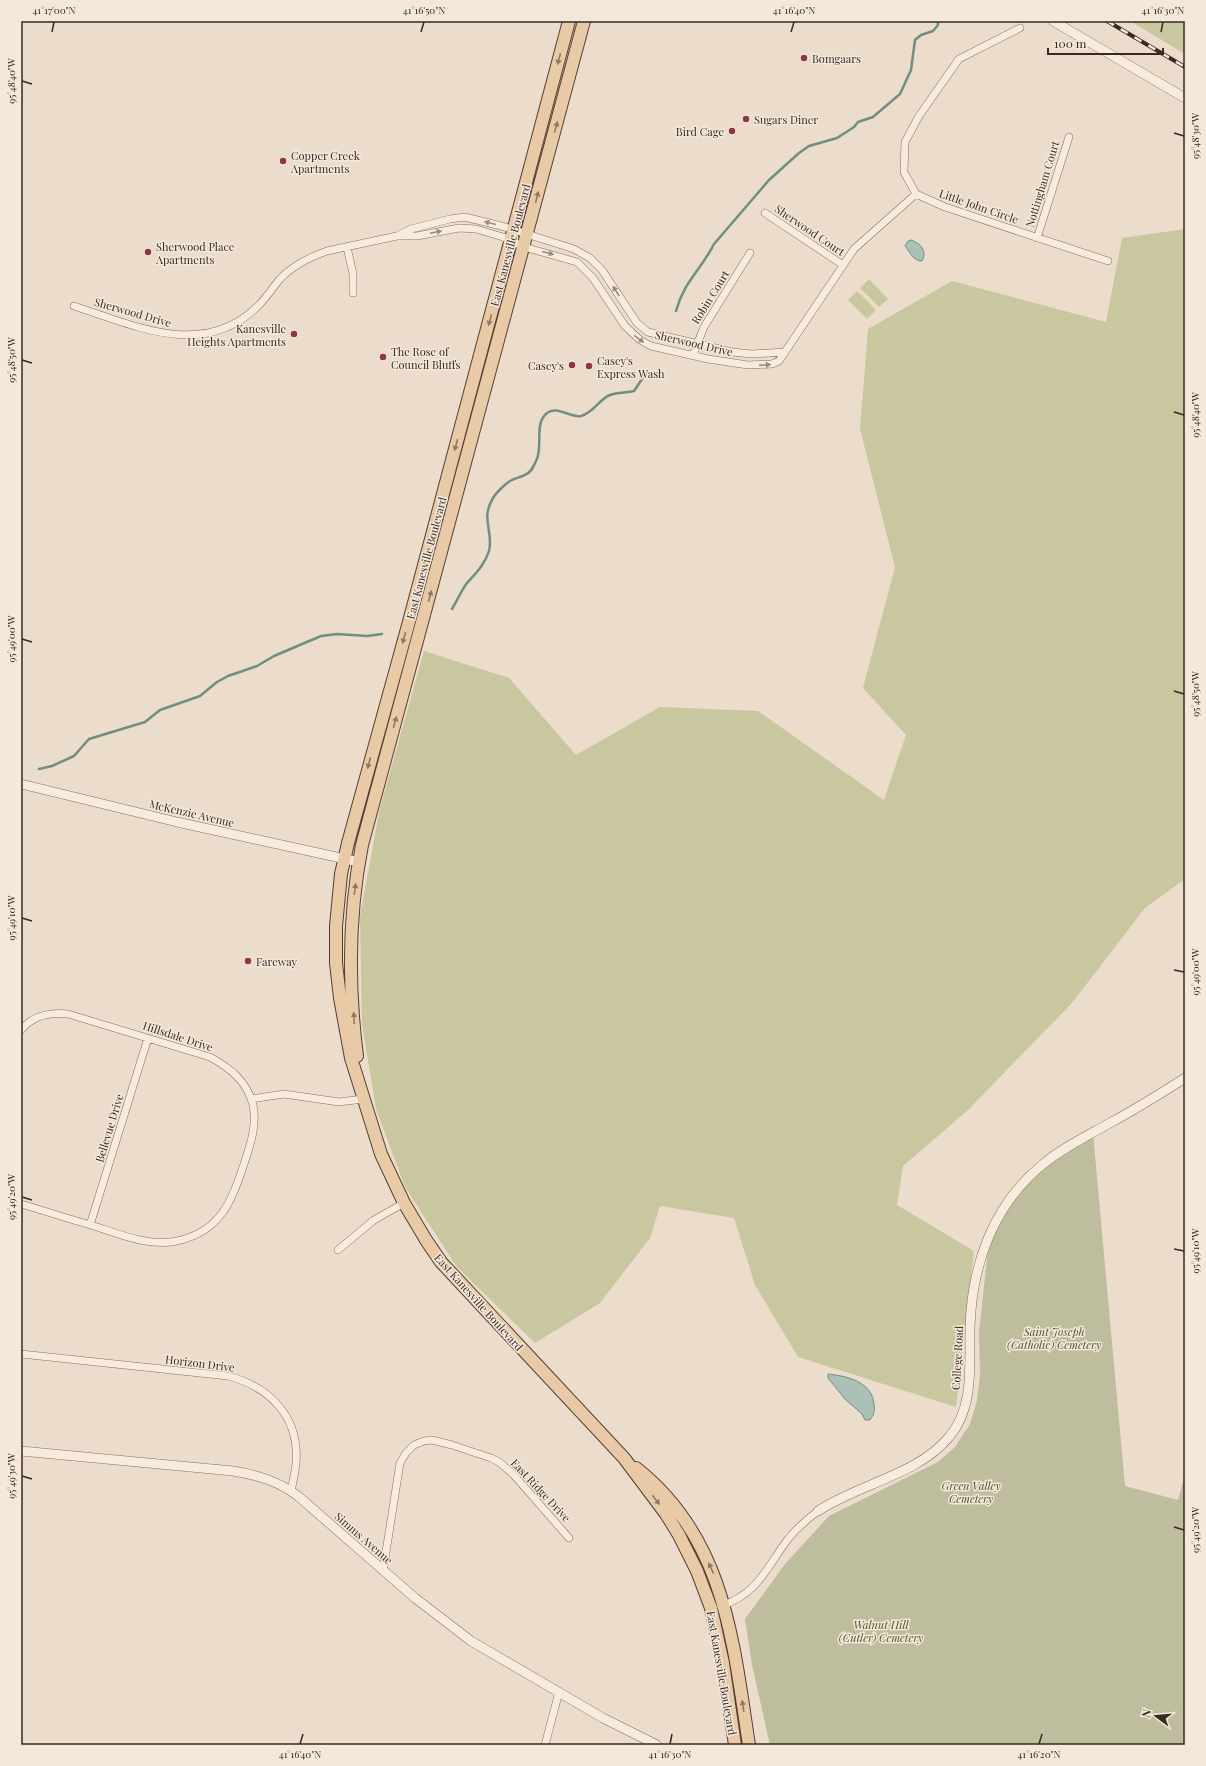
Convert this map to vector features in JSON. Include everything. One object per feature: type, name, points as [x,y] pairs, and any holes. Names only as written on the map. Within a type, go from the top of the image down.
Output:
[{"type":"main road","name":"East Kanesville Boulevard","points":[[569,21],[344,859],[339,890],[336,926],[337,969],[345,1035],[350,1058],[381,1154],[404,1203],[426,1240],[449,1271],[624,1458],[666,1514],[679,1535],[697,1571],[711,1608],[723,1663],[735,1745]]},
{"type":"main road","name":"East Kanesville Boulevard","points":[[364,1099],[355,1040],[350,952],[352,915],[359,862],[367,824],[420,633],[584,21]]},
{"type":"main road","name":"East Kanesville Boulevard","points":[[624,1458],[658,1486],[689,1526],[714,1574],[724,1605],[734,1645],[749,1745]]},
{"type":"street","points":[[1053,21],[1185,98]]},
{"type":"street","points":[[916,194],[904,172],[905,142],[919,116],[959,59],[1020,28]]},
{"type":"street","name":"Nottingham Court","points":[[1037,238],[1069,137]]},
{"type":"street","name":"Sherwood Drive","points":[[397,236],[411,229],[446,220],[465,218],[577,262],[587,270],[625,326],[634,336],[651,346],[729,363],[760,365],[772,364],[779,361],[854,249],[916,194]]},
{"type":"street","name":"Little John Circle","points":[[916,194],[945,207],[1108,261]]},
{"type":"street","name":"Sherwood Court","points":[[765,213],[843,265]]},
{"type":"street","name":"Sherwood Drive","points":[[74,306],[162,333],[182,335],[209,334],[226,328],[247,315],[263,300],[280,280],[301,262],[327,251],[397,236],[417,236],[448,229],[468,228],[502,237],[512,236],[525,241],[574,249],[584,254],[596,262],[639,326],[658,336],[740,353],[785,352]]},
{"type":"street","points":[[347,247],[353,274],[352,294]]},
{"type":"street","name":"Robin Court","points":[[693,355],[696,344],[704,327],[750,253]]},
{"type":"street","name":"McKenzie Avenue","points":[[21,784],[170,821],[359,862]]},
{"type":"street","name":"Hillsdale Drive","points":[[21,1030],[28,1022],[42,1015],[58,1013],[68,1014],[210,1056],[228,1066],[240,1079],[251,1099]]},
{"type":"street","name":"Bellevue Drive","points":[[90,1225],[148,1038]]},
{"type":"street","name":"College Road","points":[[711,1608],[724,1605],[756,1585],[792,1534],[818,1511],[833,1501],[924,1459],[942,1446],[950,1436],[962,1413],[966,1400],[969,1383],[972,1308],[982,1253],[999,1214],[1028,1177],[1055,1155],[1185,1078]]},
{"type":"street","points":[[21,1204],[143,1240],[175,1242],[194,1236],[216,1221],[229,1205],[234,1194],[254,1131],[254,1112],[251,1099],[284,1094],[339,1102],[364,1099]]},
{"type":"street","points":[[338,1250],[374,1220],[404,1203]]},
{"type":"street","name":"Horizon Drive","points":[[21,1354],[228,1376],[249,1382],[274,1400],[291,1428],[294,1436],[296,1454],[291,1491]]},
{"type":"street","name":"East Ridge Drive","points":[[383,1571],[400,1463],[406,1453],[414,1446],[424,1441],[437,1441],[452,1445],[499,1462],[570,1538]]},
{"type":"street","name":"Simms Avenue","points":[[21,1451],[233,1471],[268,1479],[291,1491],[414,1598],[471,1641],[603,1718],[657,1745]]},
{"type":"street","points":[[544,1745],[559,1692]]},
{"type":"green space","points":[[1130,21],[1185,21],[1185,54]]},
{"type":"green space","points":[[1185,229],[1185,879],[1145,908],[1072,1003],[968,1110],[903,1166],[897,1205],[974,1251],[956,1407],[798,1357],[755,1285],[734,1218],[660,1206],[650,1238],[600,1303],[535,1343],[457,1267],[405,1187],[376,1109],[362,1024],[360,916],[380,808],[424,651],[509,678],[576,755],[660,707],[758,711],[884,800],[906,735],[863,688],[895,567],[860,429],[868,329],[952,281],[1106,322],[1122,238]]},
{"type":"green space","points":[[869,279],[888,299],[879,307],[860,288]]},
{"type":"green space","points":[[857,291],[876,310],[867,319],[848,300]]},
{"type":"green space","points":[[1093,1133],[1125,1486],[1178,1500],[1185,1475],[1185,1745],[770,1745],[752,1665],[745,1619],[785,1564],[829,1516],[938,1462],[955,1447],[970,1424],[977,1401],[980,1374],[979,1332],[990,1231],[1041,1165]]},
{"type":"shaded area","points":[[911,240],[920,245],[924,251],[922,261],[916,260],[905,246],[908,241]]},
{"type":"shaded area","points":[[828,1374],[843,1376],[851,1379],[864,1386],[869,1391],[873,1397],[874,1409],[870,1420],[865,1420],[862,1414],[845,1399],[828,1378]]},
{"type":"waterway","points":[[676,311],[688,283],[714,244],[769,180],[809,146],[837,138],[854,127],[858,122],[873,117],[900,94],[911,70],[915,40],[921,35],[933,31],[938,25],[938,21]]},
{"type":"waterway","points":[[452,609],[467,583],[480,568],[489,551],[490,537],[487,519],[489,506],[493,498],[508,482],[530,471],[535,463],[539,452],[540,424],[544,416],[555,410],[577,416],[586,414],[610,395],[634,391],[648,370]]},
{"type":"waterway","points":[[39,769],[52,766],[74,756],[89,739],[145,722],[160,710],[200,696],[217,682],[228,676],[257,666],[274,656],[321,636],[337,634],[367,636],[382,634]]},
{"type":"railway","points":[[1107,21],[1185,67]]},
{"type":"place","name":"Bomgaars","points":[[804,58]]},
{"type":"place","name":"Sugars Diner","points":[[746,119]]},
{"type":"place","name":"Bird Cage","points":[[732,131]]},
{"type":"place","name":"Copper Creek Apartments","points":[[283,161]]},
{"type":"place","name":"Sherwood Place Apartments","points":[[148,252]]},
{"type":"place","name":"Kanesville Heights Apartments","points":[[294,334]]},
{"type":"place","name":"The Rose of Council Bluffs","points":[[383,357]]},
{"type":"place","name":"Casey's","points":[[572,365]]},
{"type":"place","name":"Casey's Express Wash","points":[[589,366]]},
{"type":"place","name":"Fareway","points":[[248,961]]},
{"type":"park label","name":"Saint Joseph (Catholic) Cemetery","points":[[1054,1337]]},
{"type":"park label","name":"Green Valley Cemetery","points":[[971,1491]]},
{"type":"park label","name":"Walnut Hill (Cutler) Cemetery","points":[[881,1630]]}]
